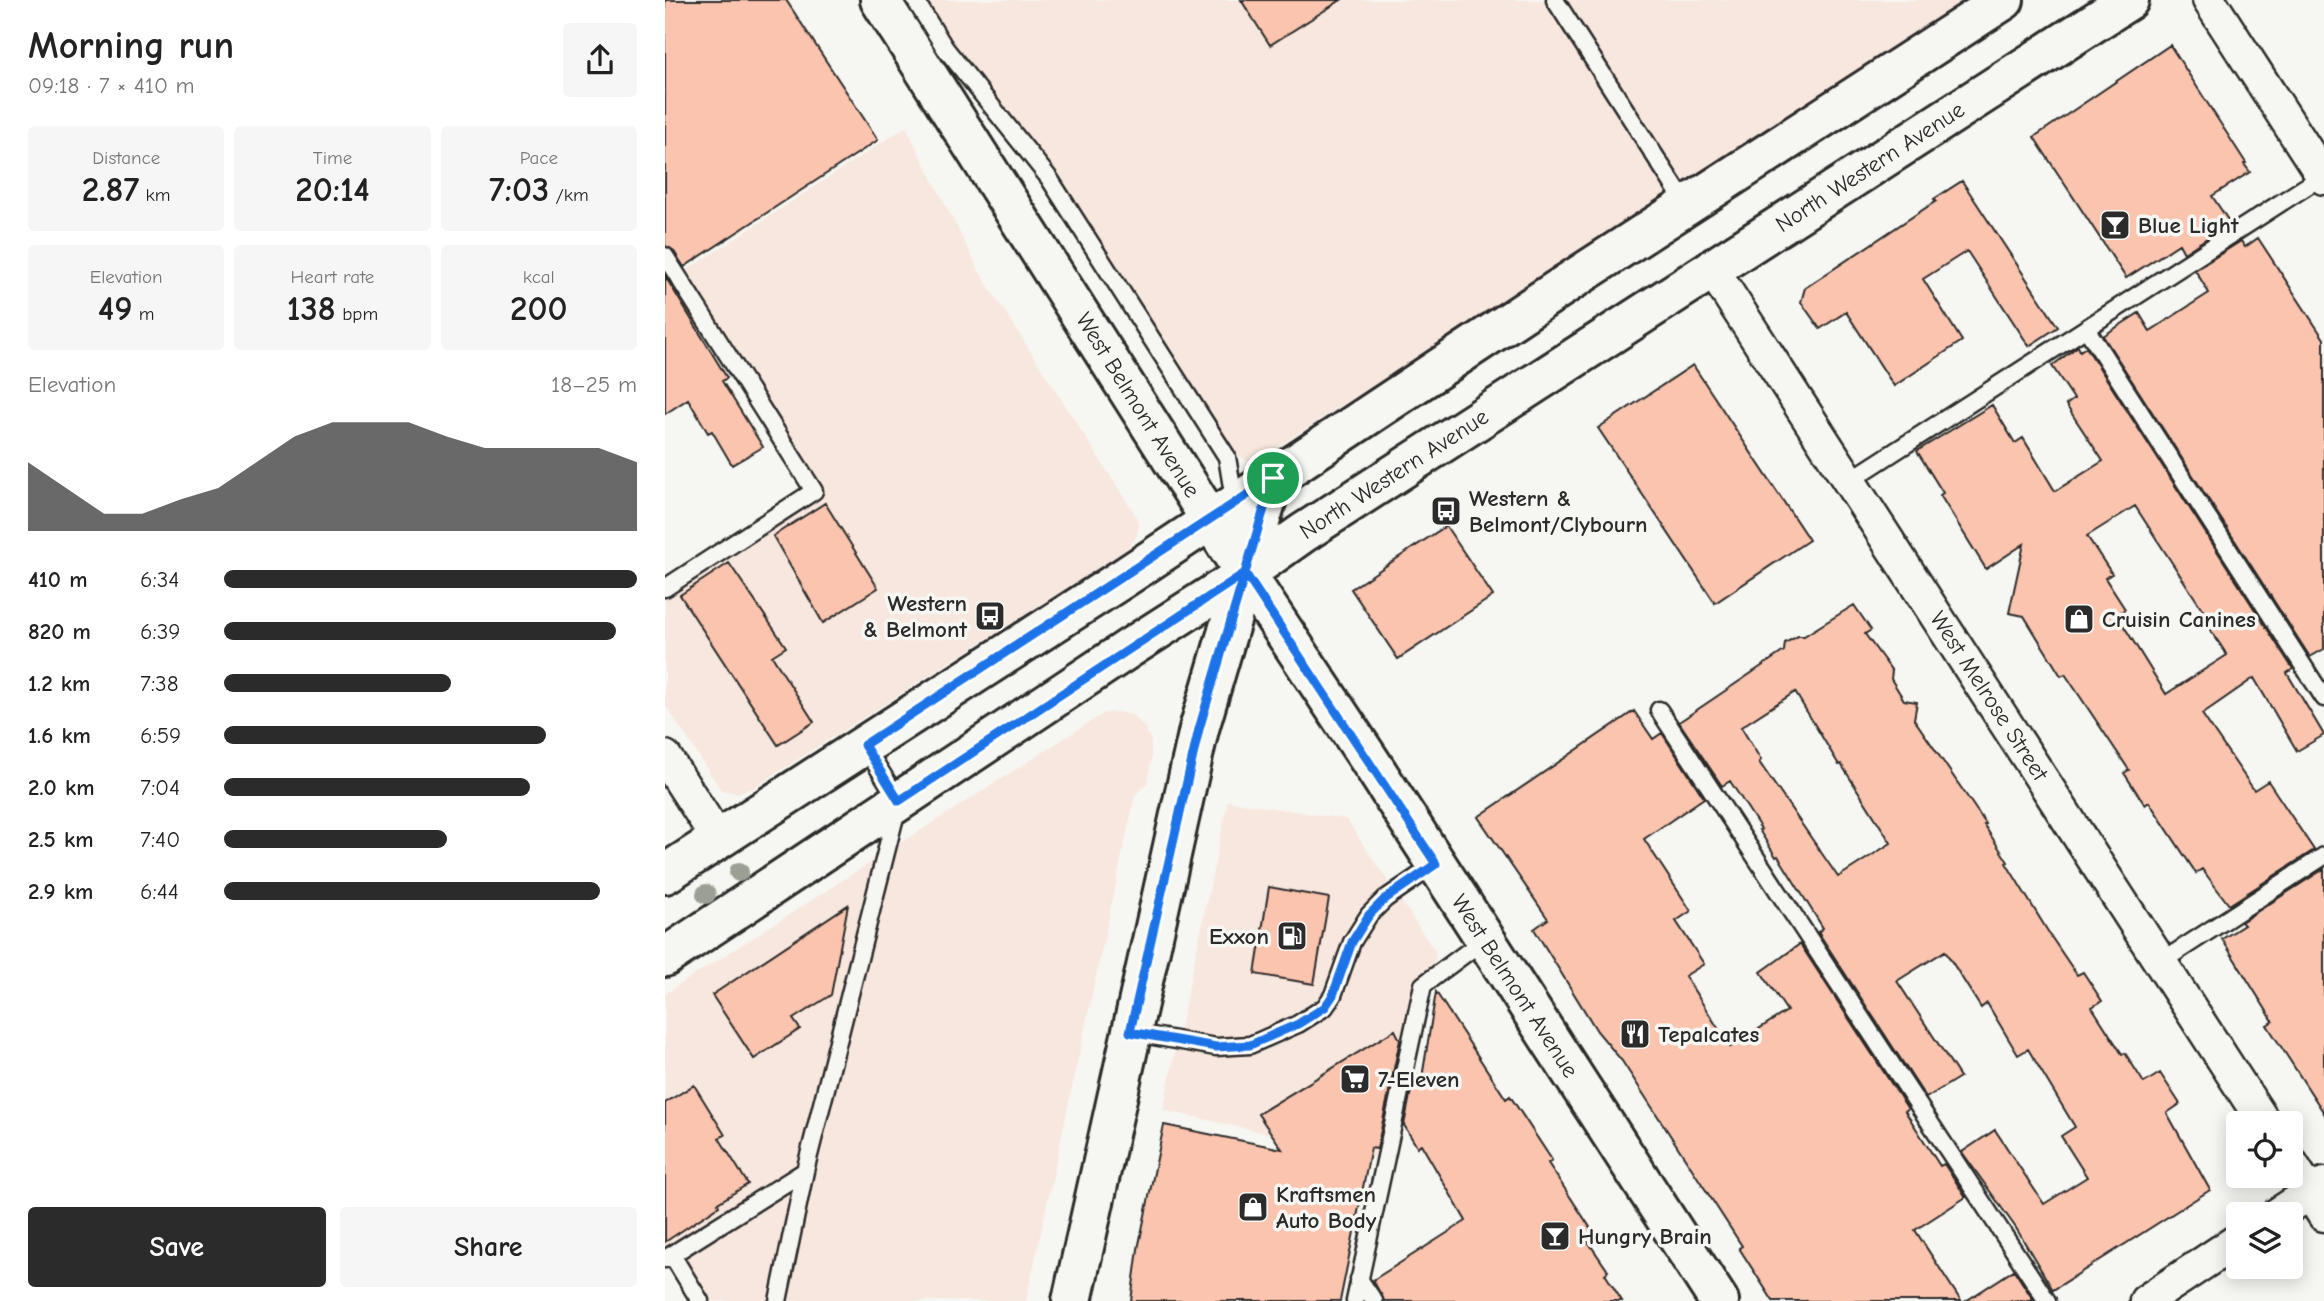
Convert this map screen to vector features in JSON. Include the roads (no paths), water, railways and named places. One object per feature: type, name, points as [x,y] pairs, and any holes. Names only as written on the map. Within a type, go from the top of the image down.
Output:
[{"type":"main road","name":"West Belmont Avenue","points":[[880,0],[1224,511],[1245,573],[1719,1301]]},
{"type":"main road","points":[[665,874],[2004,0]]},
{"type":"main road","name":"North Western Avenue","points":[[665,957],[1315,525],[2129,0]]},
{"type":"main road","points":[[1072,1301],[1199,729],[1273,478]]},
{"type":"street","points":[[2209,0],[2323,176]]},
{"type":"street","name":"West Melrose Street","points":[[1712,269],[2257,1111]]},
{"type":"street","points":[[665,757],[718,839]]},
{"type":"street","points":[[2303,1178],[2319,1197]]},
{"type":"street","points":[[2146,1301],[2226,1248]]},
{"type":"lane","points":[[915,0],[945,48],[1049,178],[1227,457],[1224,511]]},
{"type":"lane","points":[[1555,0],[1687,206]]},
{"type":"lane","points":[[1849,481],[2323,176]]},
{"type":"lane","points":[[665,256],[814,491],[665,588]]},
{"type":"lane","points":[[2086,328],[2324,698]]},
{"type":"lane","points":[[1659,710],[2047,1301]]},
{"type":"lane","points":[[778,1301],[805,1171],[899,801],[864,745]]},
{"type":"lane","points":[[2161,962],[2324,856]]},
{"type":"lane","points":[[1130,1032],[1216,1047],[1250,1045],[1298,1024],[1325,1007],[1333,995],[1352,942],[1369,915],[1385,899],[1436,864]]},
{"type":"lane","points":[[1355,1301],[1423,985],[1485,939]]},
{"type":"lane","points":[[700,1301],[668,1257],[805,1171]]},
{"type":"lane","points":[[1359,1279],[1374,1301]]},
{"type":"place","name":"Blue Light","points":[[2115,225]]},
{"type":"place","name":"Western & Belmont/Clybourn","points":[[1446,511]]},
{"type":"place","name":"Western & Belmont","points":[[990,616]]},
{"type":"place","name":"Cruisin Canines","points":[[2079,619]]},
{"type":"place","name":"Exxon","points":[[1292,936]]},
{"type":"place","name":"Tepalcates","points":[[1635,1034]]},
{"type":"place","name":"7-Eleven","points":[[1355,1079]]},
{"type":"place","name":"Kraftsmen Auto Body","points":[[1253,1207]]},
{"type":"place","name":"Hungry Brain","points":[[1555,1236]]}]
